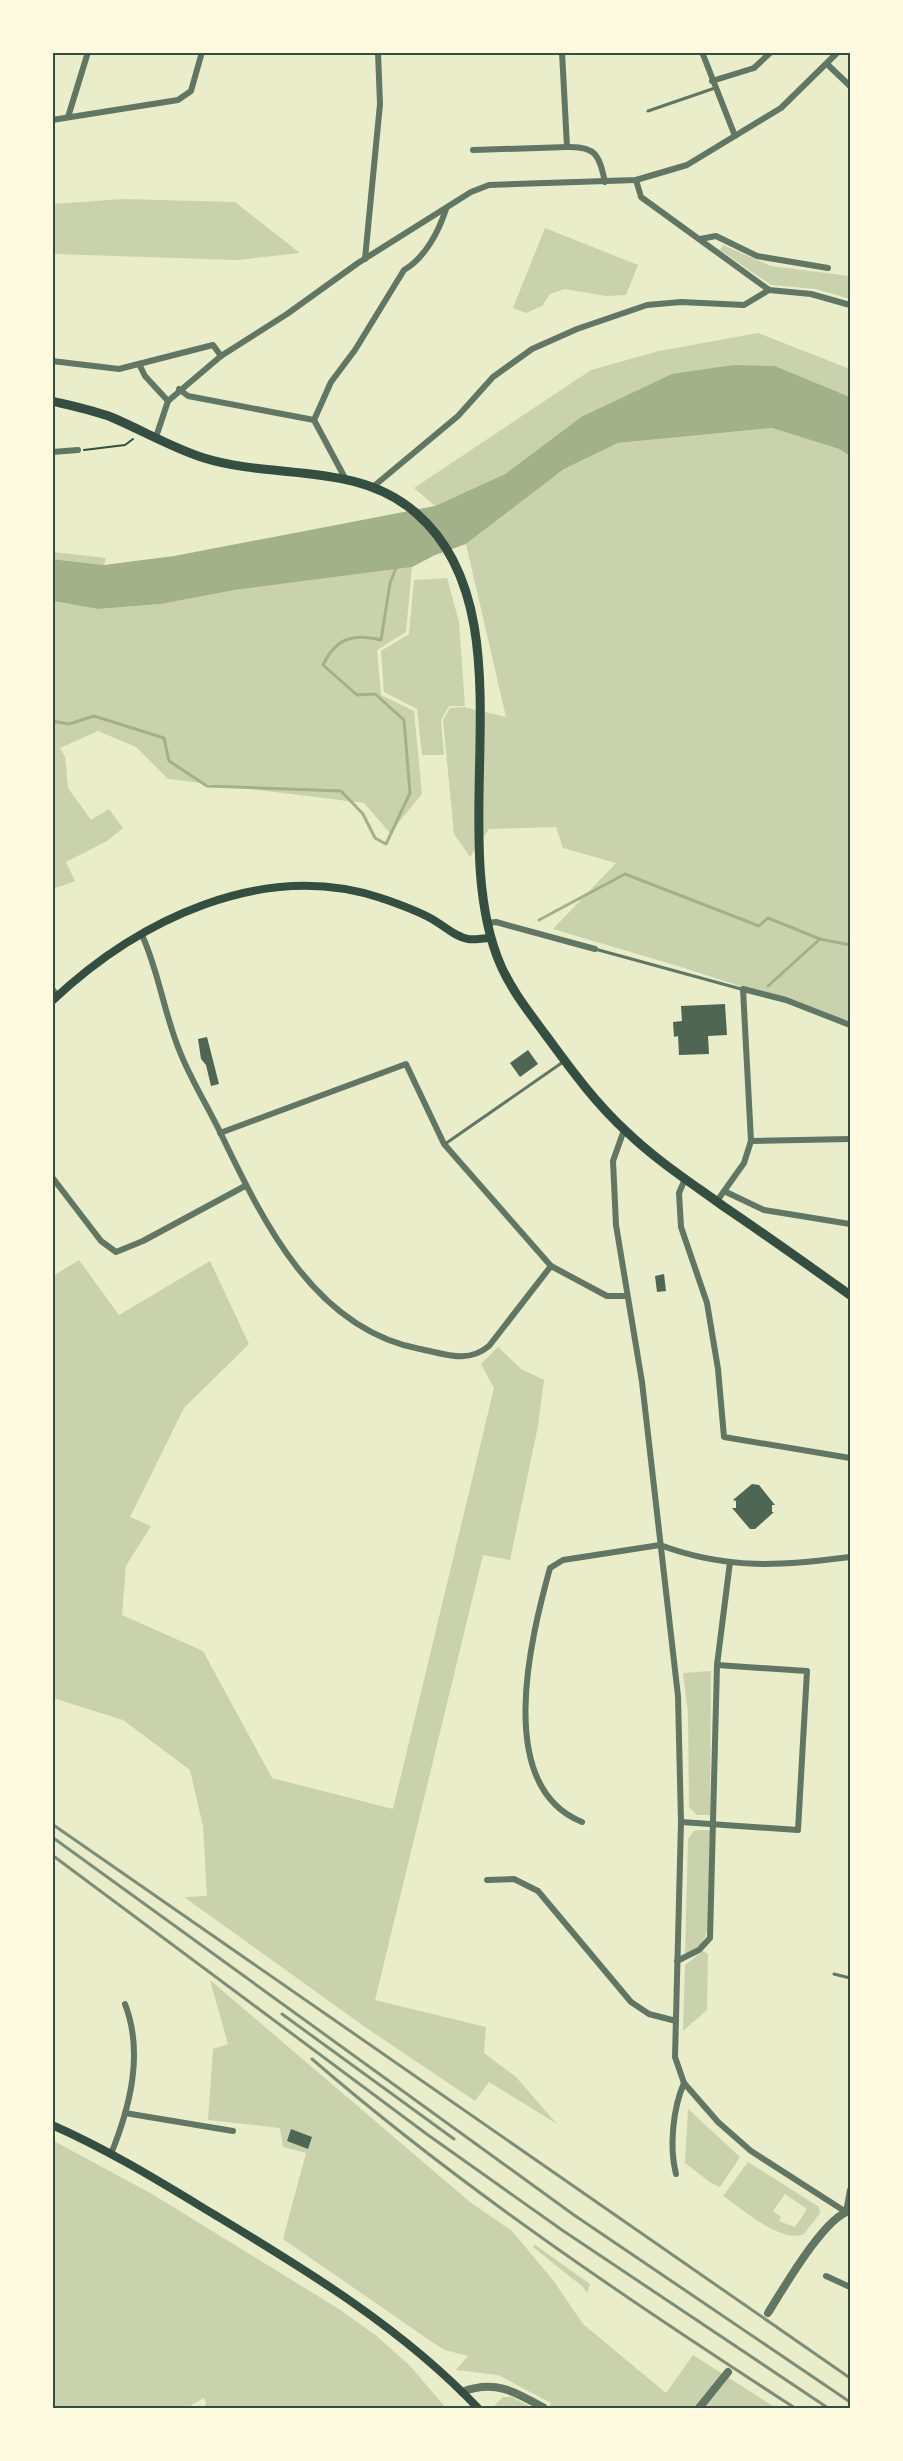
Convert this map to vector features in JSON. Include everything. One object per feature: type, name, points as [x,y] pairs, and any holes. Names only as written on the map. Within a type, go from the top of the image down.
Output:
[{"type":"main road","points":[[52,401],[108,416],[201,457],[222,463],[345,478],[374,486],[416,512],[435,532],[452,557],[463,581],[476,640],[479,872],[491,938],[513,989],[564,1060],[624,1130],[685,1179],[850,1295]]},
{"type":"main road","points":[[54,996],[142,935],[195,907],[231,895],[267,888],[314,885],[355,890],[423,914],[463,938],[491,938]]},
{"type":"main road","points":[[52,2125],[111,2154],[346,2296],[401,2338],[478,2409]]},
{"type":"street","points":[[68,117],[88,52]]},
{"type":"street","points":[[52,120],[178,100],[191,91],[202,52]]},
{"type":"street","points":[[365,259],[380,104],[378,52]]},
{"type":"street","points":[[562,52],[567,147]]},
{"type":"street","points":[[702,52],[735,136]]},
{"type":"street","points":[[712,81],[754,68],[771,52]]},
{"type":"street","points":[[156,437],[168,401],[179,389],[221,356],[287,314],[365,259],[446,208],[489,184],[636,180],[687,165],[781,108],[838,52]]},
{"type":"street","points":[[827,64],[850,86]]},
{"type":"street","points":[[473,150],[585,147],[594,152],[600,162],[605,182]]},
{"type":"street","points":[[636,180],[641,197],[769,290],[811,294],[850,305]]},
{"type":"street","points":[[314,420],[331,382],[355,350],[404,270],[416,263],[441,224],[446,208]]},
{"type":"street","points":[[700,239],[716,236],[757,256],[828,268]]},
{"type":"street","points":[[374,486],[458,416],[493,377],[532,349],[577,329],[646,305],[681,302],[744,305],[769,290]]},
{"type":"street","points":[[52,362],[119,369],[213,345],[221,356]]},
{"type":"street","points":[[139,364],[145,376],[168,401]]},
{"type":"street","points":[[179,389],[188,396],[314,420]]},
{"type":"street","points":[[314,420],[345,478]]},
{"type":"street","points":[[52,452],[78,450]]},
{"type":"street","points":[[487,923],[496,922],[596,949]]},
{"type":"street","points":[[142,935],[180,1052],[245,1186],[275,1237],[313,1286],[338,1312],[385,1340],[462,1357],[478,1355],[489,1346],[551,1266]]},
{"type":"street","points":[[717,1201],[744,1162],[751,1141],[743,989],[786,1000],[850,1025]]},
{"type":"street","points":[[220,1133],[406,1064],[444,1144],[551,1266],[607,1296],[627,1296]]},
{"type":"street","points":[[624,1130],[613,1161],[616,1225],[642,1382],[678,1696],[681,1822],[675,2057],[684,2083],[718,2122],[751,2151],[848,2211]]},
{"type":"street","points":[[751,1141],[850,1139]]},
{"type":"street","points":[[52,1177],[101,1241],[116,1252],[128,1249],[245,1186]]},
{"type":"street","points":[[685,1179],[679,1193],[681,1227],[707,1303],[718,1369],[724,1437],[850,1458]]},
{"type":"street","points":[[724,1191],[764,1210],[850,1224]]},
{"type":"street","points":[[582,1822],[561,1809],[548,1793],[533,1762],[526,1730],[525,1693],[533,1629],[549,1568],[563,1560],[660,1545],[754,1566],[850,1557]]},
{"type":"street","points":[[677,1961],[699,1950],[710,1938],[717,1665],[730,1562]]},
{"type":"street","points":[[681,1822],[798,1830],[807,1671],[717,1665]]},
{"type":"street","points":[[487,1880],[514,1879],[538,1891],[631,2002],[649,2014],[676,2021]]},
{"type":"street","points":[[111,2154],[125,2113],[135,2049],[125,2004]]},
{"type":"street","points":[[676,2174],[674,2164],[676,2101],[684,2083]]},
{"type":"street","points":[[125,2113],[233,2131]]},
{"type":"street","points":[[848,2211],[850,2190]]},
{"type":"street","points":[[768,2313],[811,2248],[835,2219],[848,2211]]},
{"type":"street","points":[[826,2276],[850,2287]]},
{"type":"street","points":[[699,2409],[728,2372]]},
{"type":"street","points":[[462,2392],[481,2386],[500,2386],[544,2409]]},
{"type":"lane","points":[[648,111],[715,88]]},
{"type":"lane","points":[[596,949],[743,989]]},
{"type":"lane","points":[[444,1144],[564,1060]]},
{"type":"lane","points":[[834,1974],[850,1978]]},
{"type":"path","points":[[78,450],[125,445],[143,431]]},
{"type":"shaded area","points":[[123,199],[235,202],[300,253],[237,260],[53,254],[53,204]]},
{"type":"shaded area","points":[[545,228],[638,265],[626,295],[606,296],[565,289],[550,294],[542,306],[526,313],[513,308]]},
{"type":"shaded area","points":[[723,245],[771,266],[850,276],[850,299],[816,289],[771,285],[720,250]]},
{"type":"shaded area","points":[[758,333],[850,369],[850,397],[775,366],[581,417],[505,474],[435,506],[414,488],[591,370],[659,351]]},
{"type":"shaded area","points":[[733,365],[775,366],[850,397],[850,456],[839,449],[772,428],[618,443],[564,469],[466,544],[435,555],[412,567],[235,590],[161,604],[98,609],[53,601],[52,559],[104,565],[174,556],[435,506],[505,474],[581,417],[672,374]]},
{"type":"shaded area","points":[[772,428],[839,449],[850,456],[850,1022],[681,967],[553,929],[616,863],[563,848],[556,827],[489,829],[470,857],[454,834],[443,720],[450,708],[464,707],[506,717],[466,544],[564,469],[618,443]]},
{"type":"shaded area","points":[[53,552],[106,558],[104,565],[53,559]]},
{"type":"shaded area","points":[[412,567],[406,632],[377,650],[381,695],[414,711],[422,794],[390,833],[364,803],[168,779],[136,747],[98,731],[60,748],[65,757],[68,788],[91,820],[109,809],[123,828],[107,841],[66,862],[75,881],[53,889],[52,601],[98,609],[161,604],[235,590]]},
{"type":"shaded area","points":[[447,578],[459,622],[465,706],[449,706],[441,720],[444,755],[422,755],[417,709],[384,692],[381,651],[409,634],[414,580]]},
{"type":"shaded area","points":[[79,1260],[119,1315],[210,1261],[249,1344],[184,1408],[130,1517],[151,1526],[126,1566],[122,1615],[203,1651],[272,1778],[393,1809],[494,1388],[481,1364],[498,1347],[521,1369],[544,1380],[538,1426],[510,1560],[483,1555],[375,2000],[486,2027],[484,2053],[516,2077],[557,2124],[489,2082],[475,2101],[365,2027],[184,1897],[207,1896],[203,1826],[190,1770],[123,1720],[53,1698],[53,1276]]},
{"type":"shaded area","points":[[711,1671],[710,1815],[697,1815],[689,1807],[688,1713],[683,1673]]},
{"type":"shaded area","points":[[695,1830],[710,1830],[708,1926],[701,1944],[685,1954],[688,1839]]},
{"type":"shaded area","points":[[703,1951],[708,1954],[707,2010],[683,2031],[685,1965]]},
{"type":"shaded area","points":[[210,1980],[470,2202],[512,2231],[553,2280],[583,2324],[666,2393],[693,2355],[776,2408],[547,2408],[551,2403],[498,2375],[456,2370],[468,2356],[445,2350],[435,2344],[283,2239],[306,2153],[283,2147],[280,2128],[208,2120],[213,2049],[228,2044]]},
{"type":"shaded area","points":[[688,2109],[740,2157],[720,2187],[685,2163]]},
{"type":"shaded area","points":[[52,2140],[152,2194],[339,2309],[378,2337],[411,2367],[446,2408],[205,2408],[204,2398],[191,2405],[193,2408],[53,2408]]},
{"type":"shaded area","points":[[748,2162],[819,2207],[820,2213],[804,2234],[795,2236],[762,2224],[723,2196]],"holes":[[[785,2194],[807,2209],[795,2227],[779,2221],[781,2217],[773,2211]]]},
{"type":"shaded area","points":[[534,2244],[590,2284],[587,2293],[583,2287],[533,2247]]},
{"type":"shaded area","points":[[503,2397],[512,2397],[533,2408],[492,2408]]},
{"type":"building","points":[[725,1004],[727,1035],[708,1036],[709,1054],[679,1055],[678,1036],[674,1037],[673,1022],[682,1021],[681,1006]]},
{"type":"building","points":[[207,1037],[219,1084],[211,1086],[206,1065],[201,1059],[198,1039]]},
{"type":"building","points":[[528,1050],[538,1064],[520,1077],[510,1063]]},
{"type":"building","points":[[664,1274],[666,1291],[657,1292],[655,1276]]},
{"type":"building","points":[[752,1484],[759,1485],[775,1505],[772,1505],[772,1512],[774,1512],[755,1529],[750,1529],[732,1508],[736,1508],[736,1501],[733,1500]]},
{"type":"building","points":[[291,2129],[312,2137],[308,2149],[287,2141]]},
{"type":"waterway","points":[[52,721],[69,724],[94,716],[164,738],[169,761],[207,786],[341,791],[363,814],[375,838],[386,844],[410,793],[404,720],[375,694],[357,695],[323,665],[334,649],[346,640],[362,637],[381,640],[390,583],[396,568]]},
{"type":"waterway","points":[[539,920],[625,874],[759,926],[768,918],[820,939],[850,945]]},
{"type":"waterway","points":[[768,986],[820,939]]},
{"type":"railway","points":[[52,1824],[850,2378]]},
{"type":"railway","points":[[52,1837],[574,2215],[850,2402]]},
{"type":"railway","points":[[52,1855],[428,2135],[562,2230],[828,2408]]},
{"type":"railway","points":[[282,2014],[454,2139]]},
{"type":"railway","points":[[312,2059],[427,2153],[487,2198],[609,2285],[795,2408]]}]
